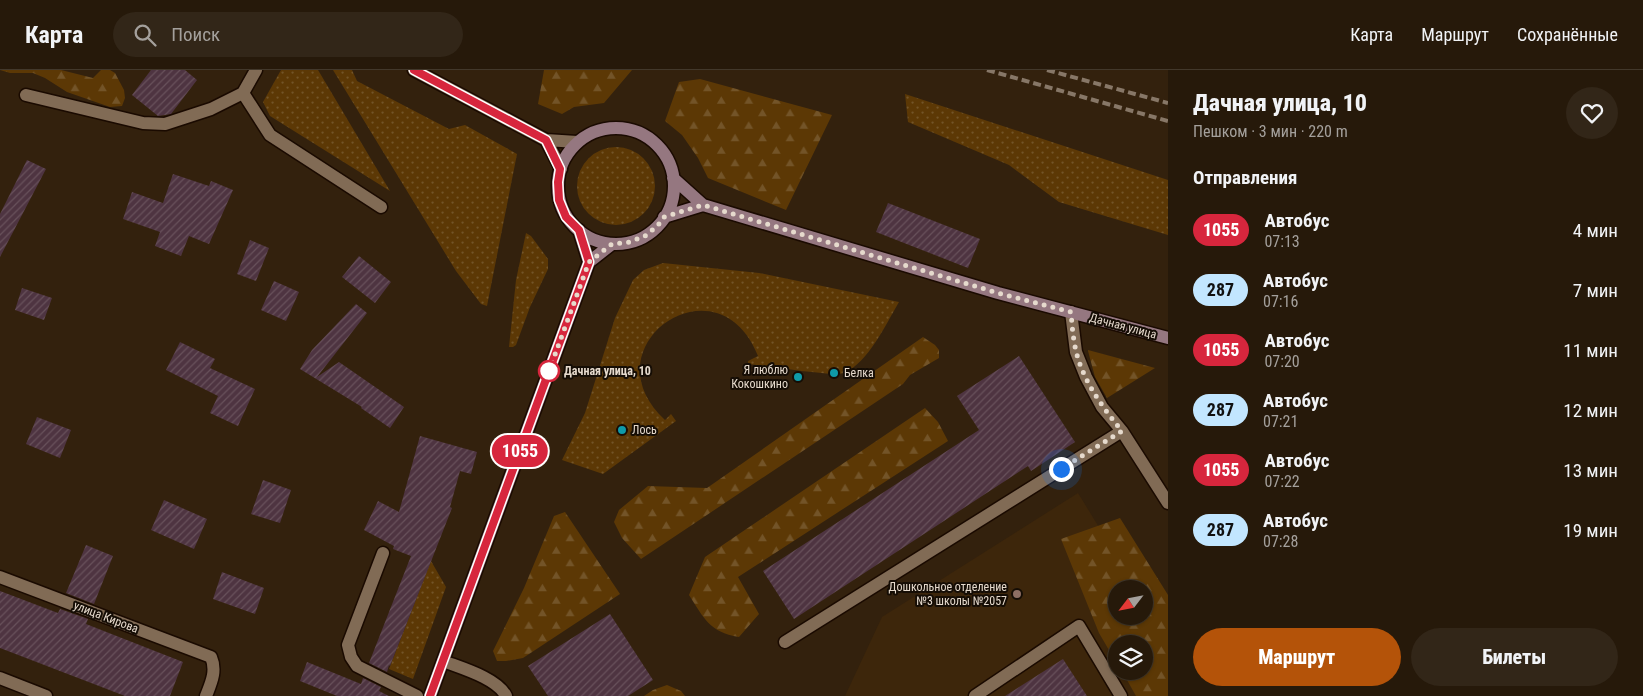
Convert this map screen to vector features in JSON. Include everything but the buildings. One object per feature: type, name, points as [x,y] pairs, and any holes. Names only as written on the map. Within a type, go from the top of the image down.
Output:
[{"type":"street","points":[[26,95],[156,125],[191,117],[243,94],[256,70]]},
{"type":"street","points":[[414,70],[546,140],[577,142]]},
{"type":"street","points":[[243,94],[270,135],[381,207]]},
{"type":"street","points":[[619,127],[637,132],[653,141],[665,155],[673,178],[674,189],[670,207],[660,223],[647,235],[630,242],[612,244],[594,240],[579,230],[566,217],[559,200],[558,182],[560,169],[571,148],[577,142],[601,129],[619,127]]},
{"type":"street","points":[[546,140],[560,169]]},
{"type":"street","name":"Дачная улица","points":[[673,178],[703,205],[998,293],[1168,338]]},
{"type":"street","points":[[664,217],[703,205]]},
{"type":"street","points":[[579,230],[589,262]]},
{"type":"street","points":[[430,696],[589,262],[612,244]]},
{"type":"street","points":[[1071,312],[1076,352],[1086,377],[1102,407],[1122,431],[1168,503]]},
{"type":"street","points":[[785,642],[1122,431]]},
{"type":"street","points":[[383,553],[348,645],[351,657],[358,666],[417,696]]},
{"type":"street","name":"улица Кирова","points":[[0,577],[211,657],[214,664],[214,672],[206,696]]},
{"type":"street","points":[[975,696],[1079,626],[1121,696]]},
{"type":"street","points":[[443,661],[472,672],[495,684],[506,696]]},
{"type":"street","points":[[0,678],[46,696]]},
{"type":"shaded area","name":"Дошкольное отделение №3 школы №2057","points":[[1078,493],[1131,580],[1108,580],[1108,625],[1147,625],[1150,635],[1108,635],[1108,680],[1153,680],[1153,646],[1168,696],[845,696],[882,617]]},
{"type":"green space","points":[[0,70],[61,70],[93,78],[101,70],[110,70],[115,73],[124,90],[125,98],[122,106],[110,107],[67,92],[33,73],[10,73]]},
{"type":"green space","points":[[281,70],[318,70],[390,191],[270,116],[263,102]]},
{"type":"green space","points":[[333,70],[352,70],[357,81],[449,129],[465,125],[517,154],[487,306],[481,304],[456,271]]},
{"type":"green space","points":[[544,70],[632,70],[604,103],[574,107],[562,114],[538,104]]},
{"type":"green space","points":[[700,79],[832,115],[786,210],[708,178],[698,158],[682,135],[665,121],[679,82]]},
{"type":"green space","points":[[905,94],[1168,180],[1168,235],[1059,202],[1009,165],[908,122]]},
{"type":"green space","points":[[616,147],[631,150],[643,159],[652,171],[655,186],[652,201],[643,213],[631,222],[616,225],[601,222],[589,213],[580,201],[577,186],[580,171],[589,159],[601,150]]},
{"type":"green space","points":[[526,233],[531,236],[548,259],[548,269],[530,307],[516,345],[509,347],[516,280]]},
{"type":"green space","points":[[663,263],[759,273],[899,302],[869,352],[853,368],[838,374],[748,364],[748,361],[758,356],[739,326],[715,313],[690,312],[666,322],[649,340],[640,364],[644,392],[665,420],[671,414],[676,421],[603,474],[562,460],[585,413],[615,318],[633,280],[644,270]]},
{"type":"green space","points":[[923,337],[939,350],[939,358],[910,375],[903,384],[641,559],[622,538],[614,522],[619,510],[648,486],[707,488]]},
{"type":"green space","points":[[1088,350],[1155,368],[1107,398],[1095,377]]},
{"type":"green space","points":[[925,408],[938,422],[948,441],[738,577],[759,614],[739,637],[721,632],[708,623],[689,595],[705,557]]},
{"type":"green space","points":[[565,512],[620,594],[523,658],[497,661],[493,651],[524,588],[554,516]]},
{"type":"green space","points":[[1120,518],[1168,595],[1168,696],[1136,696],[1127,680],[1153,680],[1153,635],[1108,635],[1108,648],[1099,633],[1061,539]]},
{"type":"green space","points":[[431,561],[446,587],[413,679],[389,669]]},
{"type":"green space","points":[[667,685],[681,691],[685,696],[644,696],[653,690]]},
{"type":"railway","points":[[987,70],[1168,121]]},
{"type":"railway","points":[[1047,70],[1168,103]]},
{"type":"bus line","name":"1055","points":[[414,70],[546,140],[560,169],[558,182],[559,200],[566,217],[579,230],[589,262],[430,696]]},
{"type":"place","name":"Дачная улица, 10","points":[[549,371]]},
{"type":"place","name":"Белка","points":[[834,373]]},
{"type":"place","name":"Я люблю Кокошкино","points":[[798,377]]},
{"type":"place","name":"Лось","points":[[622,430]]},
{"type":"place","name":"Дошкольное отделение №3 школы №2057","points":[[1017,594]]},
{"type":"route","points":[[549,371],[589,262],[612,244],[630,242],[647,235],[664,217],[703,205],[998,293],[1071,312],[1076,352],[1086,377],[1102,407],[1122,431],[1061,469]]}]
